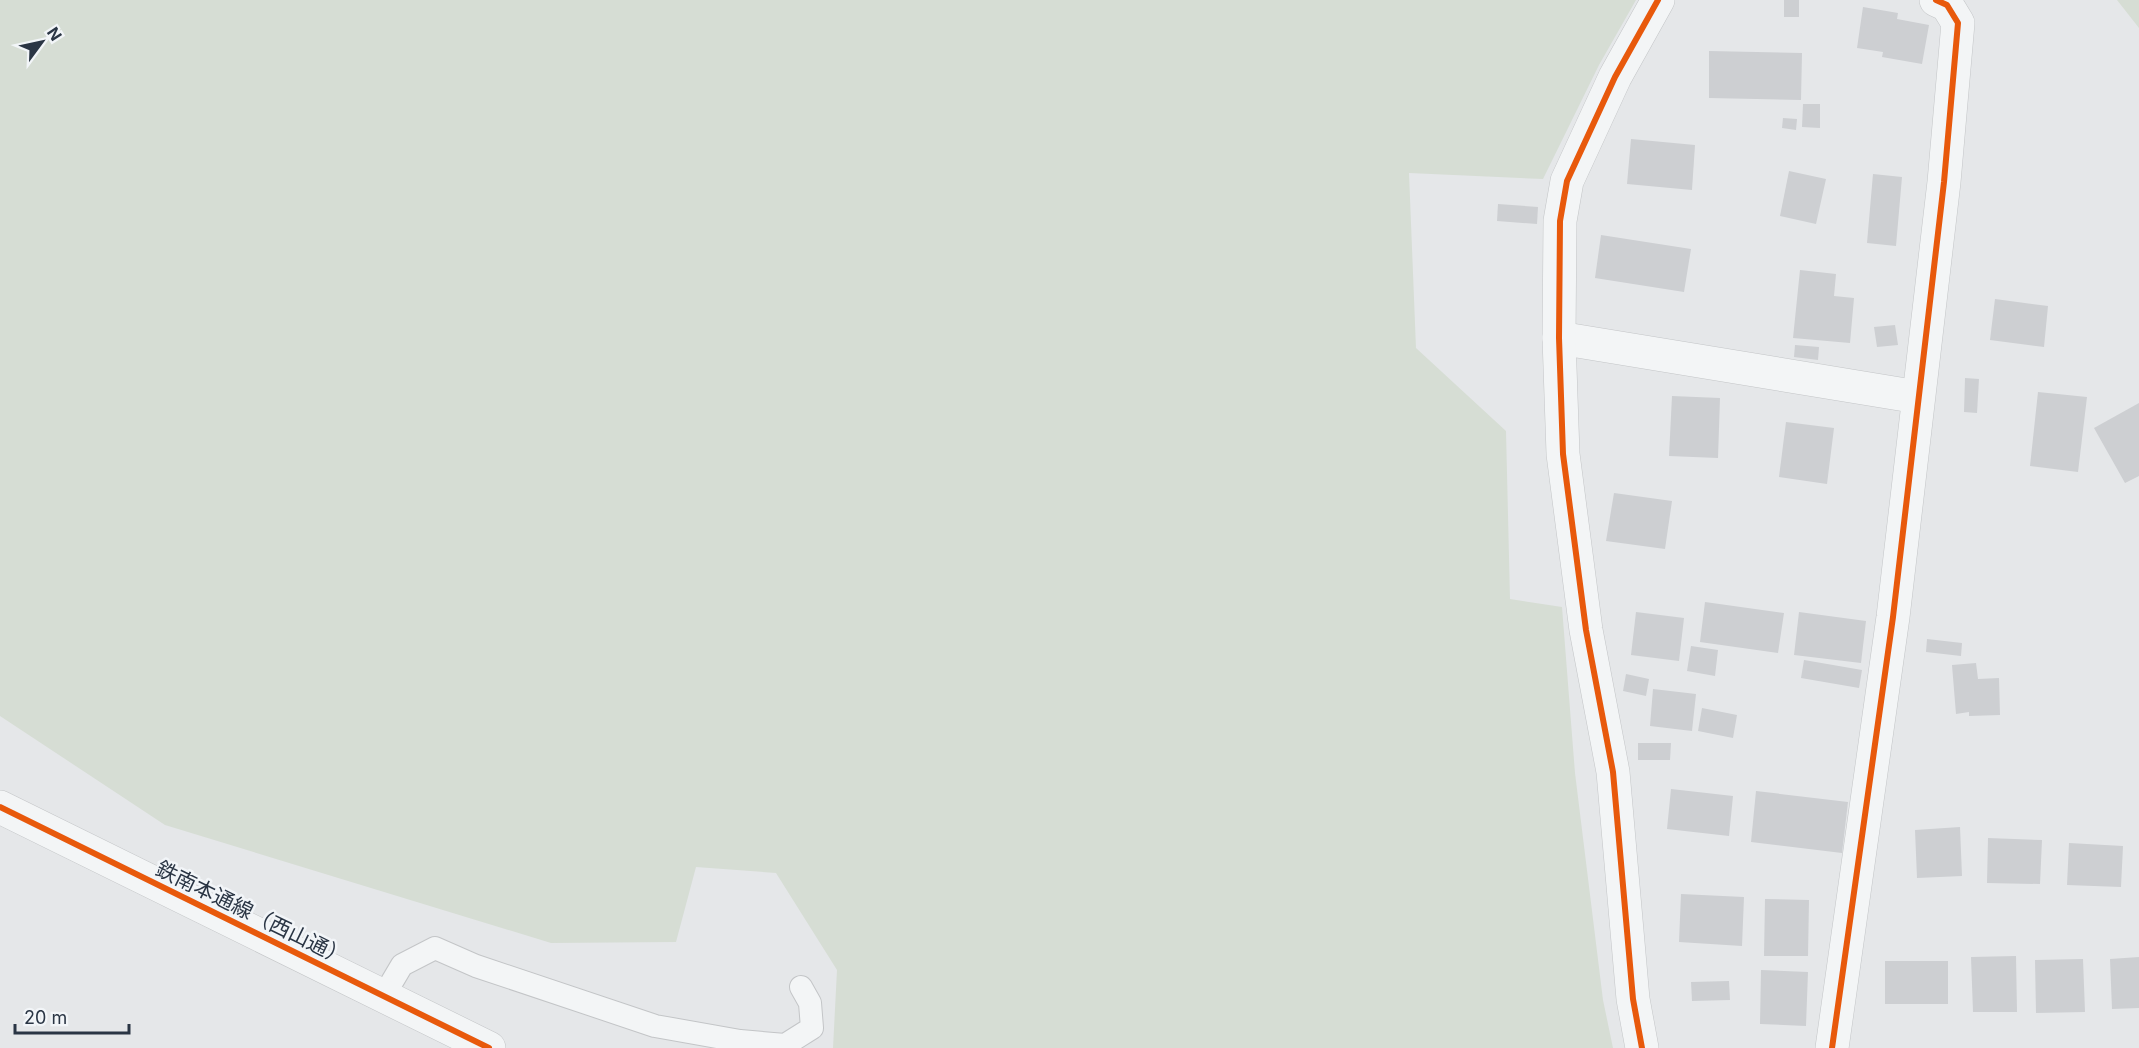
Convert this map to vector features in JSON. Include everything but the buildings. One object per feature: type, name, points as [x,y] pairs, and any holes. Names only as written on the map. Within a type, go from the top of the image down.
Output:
[{"type":"street","points":[[1642,1048],[1633,999],[1613,772],[1586,630],[1566,476],[1558,338],[1560,221],[1567,181],[1615,77],[1658,0]]},
{"type":"street","points":[[1832,1048],[1893,617],[1944,182],[1958,23],[1947,4],[1936,0]]},
{"type":"street","points":[[1558,338],[1918,397]]},
{"type":"street","name":"鉄南本通線（西山通）","points":[[0,807],[489,1048]]},
{"type":"lane","points":[[383,997],[402,965],[435,948],[476,966],[655,1026],[740,1041],[785,1045],[813,1028],[810,1003],[801,987]]},
{"type":"shaded area","points":[[0,0],[1636,0],[1599,65],[1543,179],[1409,173],[1416,348],[1506,431],[1510,599],[1562,607],[1575,773],[1603,1000],[1613,1048],[833,1048],[837,970],[776,873],[696,867],[676,942],[551,943],[165,825],[0,716]]},
{"type":"shaded area","points":[[2117,0],[2139,0],[2139,28]]},
{"type":"cycle path","points":[[1642,1048],[1633,999],[1613,772],[1586,630],[1563,454],[1559,338],[1560,221],[1567,181],[1615,77],[1658,0]]},
{"type":"cycle path","points":[[1832,1048],[1893,617],[1944,182],[1958,23],[1947,5],[1936,0]]},
{"type":"cycle path","points":[[0,807],[489,1048]]}]
